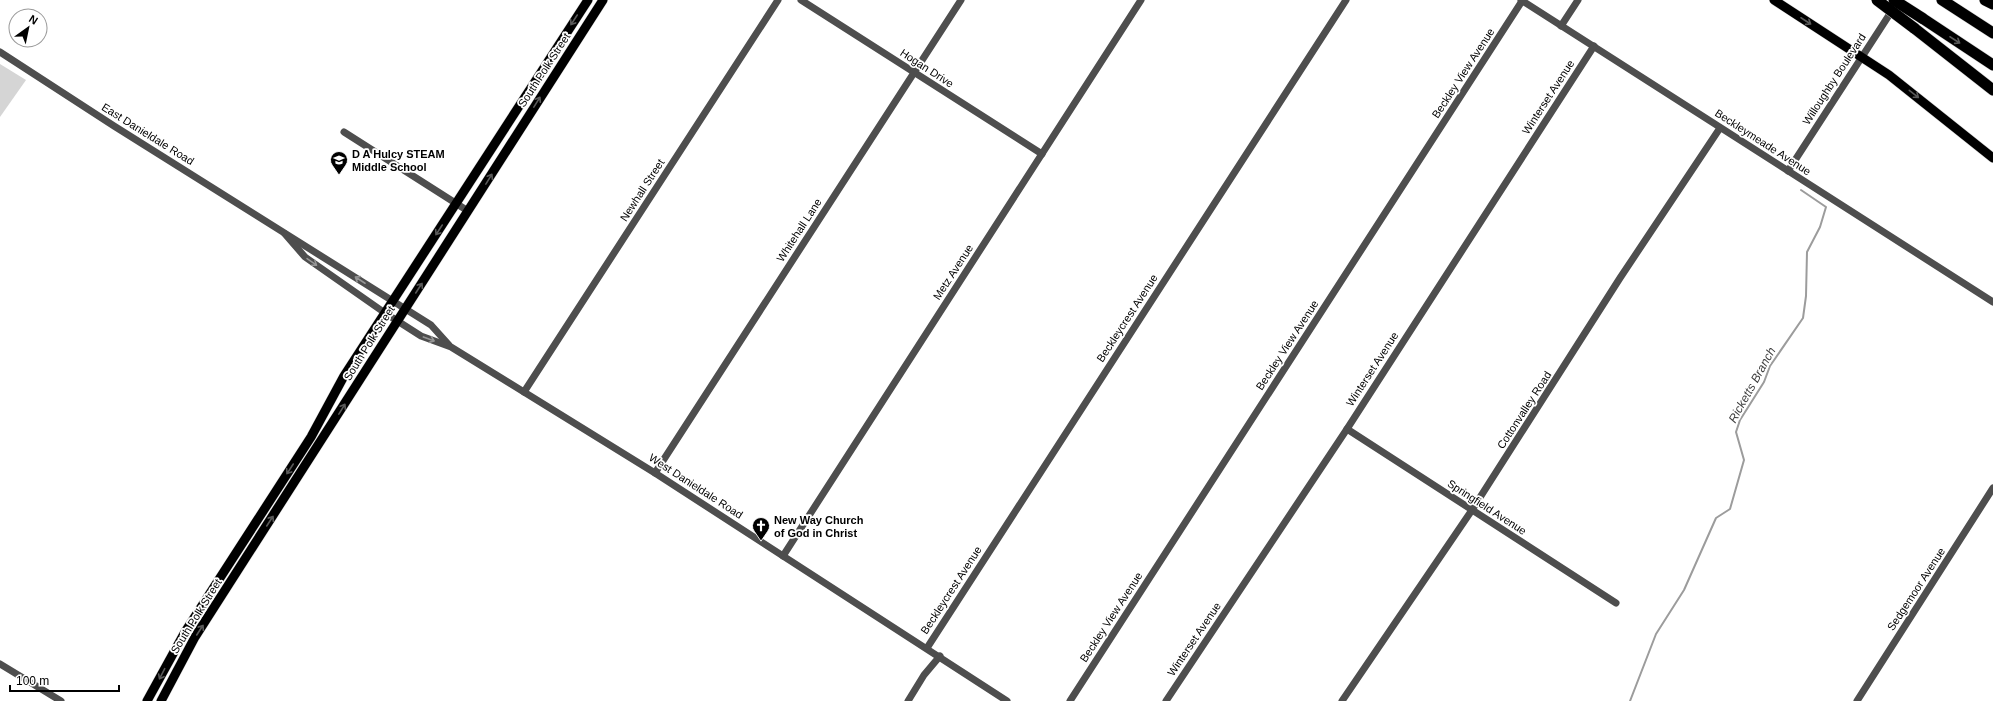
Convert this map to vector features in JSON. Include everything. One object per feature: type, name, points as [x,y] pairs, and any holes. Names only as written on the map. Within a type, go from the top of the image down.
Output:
[{"type":"highway","points":[[1877,0],[1993,90]]},
{"type":"highway","points":[[1894,0],[1993,65]]},
{"type":"highway","points":[[1942,0],[1993,32]]},
{"type":"highway","points":[[1985,0],[1993,4]]},
{"type":"main road","name":"South Polk Street","points":[[147,701],[185,632],[311,437],[344,376],[588,0]]},
{"type":"main road","name":"South Polk Street","points":[[161,701],[195,637],[603,0]]},
{"type":"main road","points":[[1774,0],[1890,75],[1993,158]]},
{"type":"main road","points":[[561,41],[572,48]]},
{"type":"main road","points":[[514,114],[525,121]]},
{"type":"main road","points":[[311,437],[321,442]]},
{"type":"street","name":"Newhall Street","points":[[524,392],[778,0]]},
{"type":"street","name":"Hogan Drive","points":[[801,0],[913,73],[1042,154]]},
{"type":"street","name":"Whitehall Lane","points":[[655,473],[961,0]]},
{"type":"street","name":"Metz Avenue","points":[[783,556],[1141,0]]},
{"type":"street","name":"Beckleycrest Avenue","points":[[927,648],[1346,0]]},
{"type":"street","name":"Beckleymeade Avenue","points":[[1522,0],[1993,302]]},
{"type":"street","name":"Beckley View Avenue","points":[[1070,701],[1522,0]]},
{"type":"street","points":[[1561,26],[1578,0]]},
{"type":"street","name":"Willoughby Boulevard","points":[[1788,171],[1899,0]]},
{"type":"street","name":"Winterset Avenue","points":[[1166,701],[1347,429],[1594,46]]},
{"type":"street","name":"East Danieldale Road","points":[[0,52],[285,234],[393,301]]},
{"type":"street","name":"Cottonvalley Road","points":[[1342,701],[1472,510],[1620,278],[1720,128]]},
{"type":"street","points":[[344,132],[468,211]]},
{"type":"street","name":"East Danieldale Road","points":[[285,234],[305,258],[385,313]]},
{"type":"street","name":"West Danieldale Road","points":[[393,301],[431,325],[451,347]]},
{"type":"street","name":"West Danieldale Road","points":[[385,313],[421,336],[451,347],[655,473],[940,656],[1007,701]]},
{"type":"street","name":"Springfield Avenue","points":[[1347,429],[1616,603]]},
{"type":"street","name":"Sedgemoor Avenue","points":[[1857,701],[1993,488]]},
{"type":"street","points":[[908,701],[924,675],[940,656]]},
{"type":"street","points":[[0,664],[57,700]]},
{"type":"shaded area","points":[[0,64],[26,80],[0,117]]},
{"type":"waterway","name":"Ricketts Branch","points":[[1630,701],[1656,634],[1684,590],[1716,518],[1730,509],[1744,460],[1736,432],[1740,420],[1764,382],[1770,366],[1803,318],[1806,296],[1807,252],[1820,227],[1826,207],[1801,190]]},
{"type":"place","name":"D A Hulcy STEAM Middle School","points":[[339,175]]},
{"type":"place","name":"New Way Church of God in Christ","points":[[761,541]]}]
